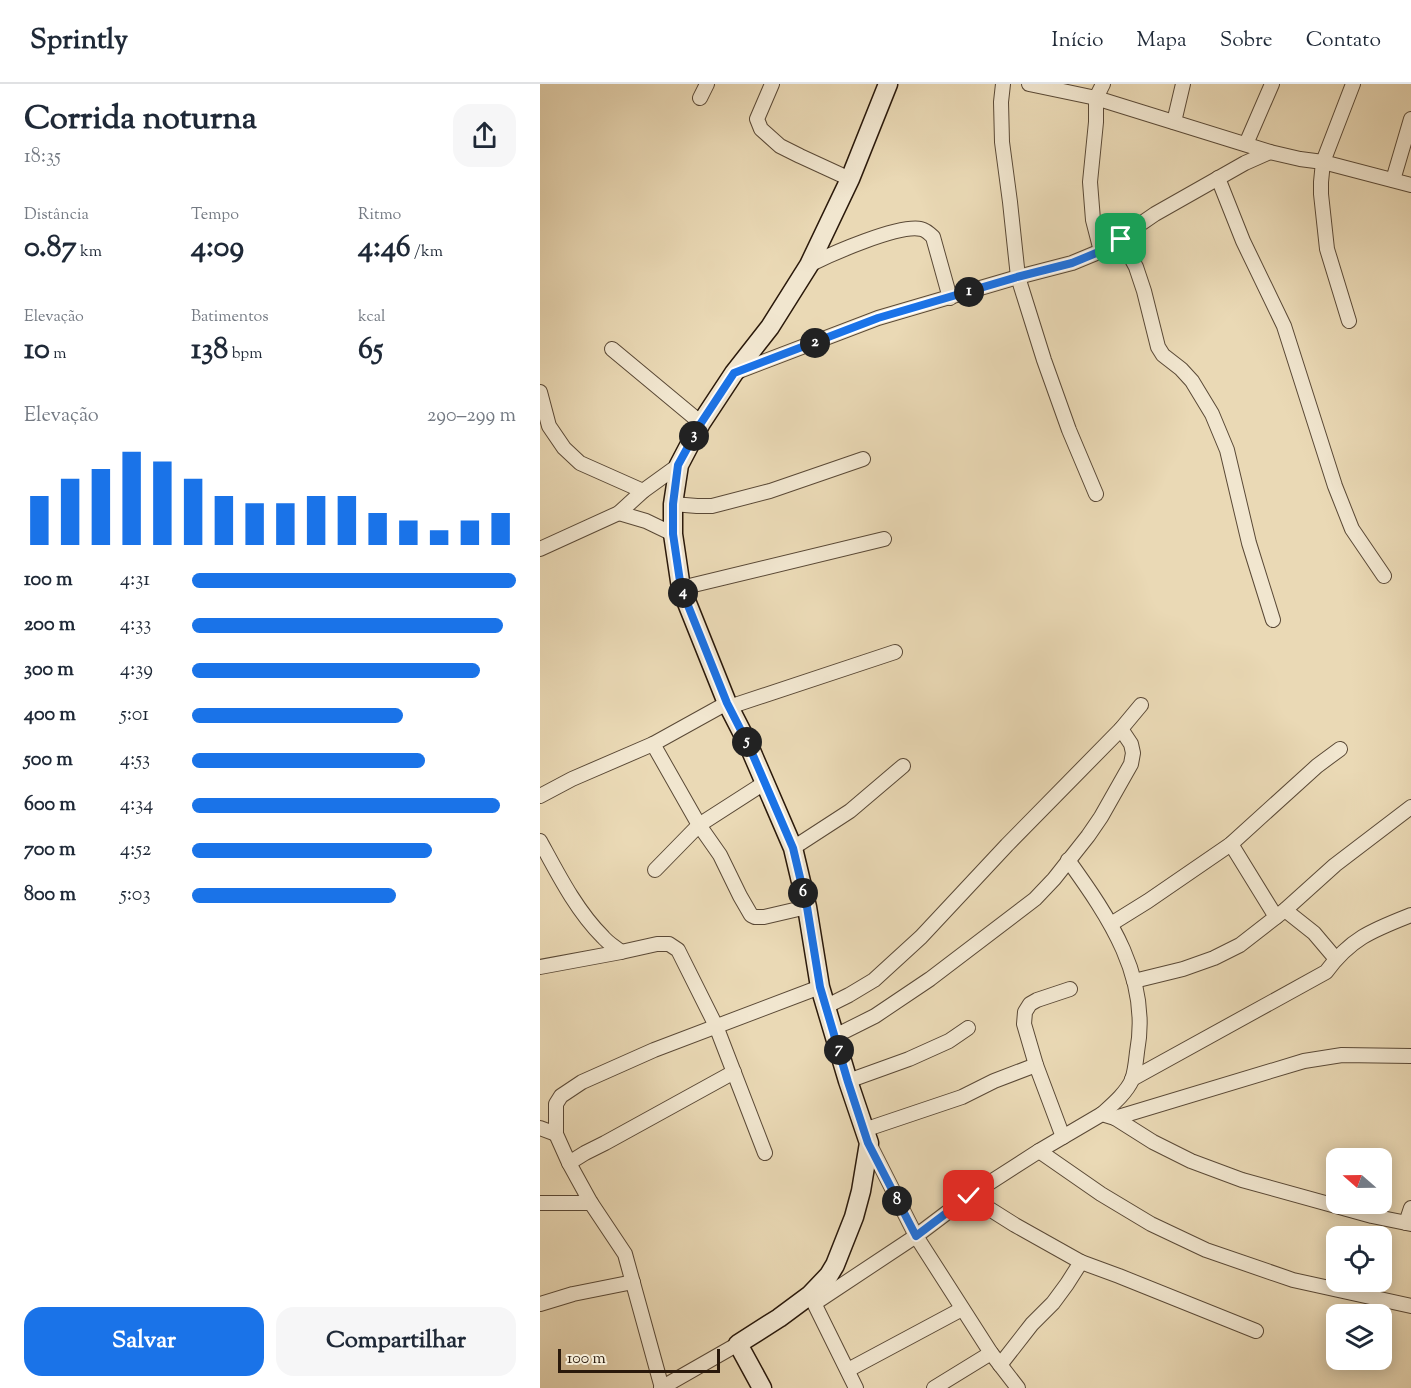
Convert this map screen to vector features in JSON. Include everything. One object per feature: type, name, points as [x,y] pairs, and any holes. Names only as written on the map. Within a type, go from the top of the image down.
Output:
[{"type":"street","points":[[700,98],[707,84]]},
{"type":"street","points":[[772,84],[757,119],[761,129],[780,146],[850,179]]},
{"type":"street","points":[[888,84],[850,179],[809,265],[770,327],[734,373],[701,423],[678,465],[673,504],[673,534],[681,588],[728,705],[766,782],[793,848],[807,907],[820,987],[866,1137],[916,1236],[991,1353],[1018,1388]]},
{"type":"street","points":[[1003,84],[1002,142],[1017,277],[1069,430],[1096,495]]},
{"type":"street","points":[[1029,84],[1096,98],[1270,152],[1323,162],[1411,185]]},
{"type":"street","points":[[1101,251],[1093,220],[1090,182],[1096,98],[1103,84]]},
{"type":"street","points":[[1174,122],[1184,84]]},
{"type":"street","points":[[1246,144],[1272,84]]},
{"type":"street","points":[[1349,321],[1328,249],[1321,194],[1323,162],[1353,84]]},
{"type":"street","points":[[1393,180],[1411,119]]},
{"type":"street","points":[[734,373],[878,318],[1072,263],[1101,251],[1155,214],[1245,163],[1270,152]]},
{"type":"street","points":[[1218,178],[1243,241],[1284,326],[1335,486],[1352,529],[1384,576]]},
{"type":"street","points":[[809,265],[833,253],[901,230],[921,229],[933,237],[950,298]]},
{"type":"street","points":[[1121,239],[1136,267],[1158,347],[1163,355],[1192,381],[1212,414],[1227,450],[1249,543],[1274,620]]},
{"type":"street","points":[[612,349],[701,423]]},
{"type":"street","points":[[540,392],[549,426],[564,448],[580,463],[643,491]]},
{"type":"street","points":[[673,504],[712,506],[770,491],[863,459]]},
{"type":"street","points":[[540,549],[619,513],[643,491],[678,465]]},
{"type":"street","points":[[619,513],[646,521],[673,534]]},
{"type":"street","points":[[681,588],[884,539]]},
{"type":"street","points":[[540,796],[653,744],[728,705],[894,652]]},
{"type":"street","points":[[827,1006],[874,980],[921,937],[1007,844],[1121,729],[1141,705]]},
{"type":"street","points":[[835,1036],[875,1016],[930,979],[1035,899],[1054,879],[1088,837],[1131,764],[1133,753],[1131,744],[1121,729]]},
{"type":"street","points":[[653,744],[699,825],[720,855],[751,915],[764,917],[807,907]]},
{"type":"street","points":[[1111,924],[1231,844],[1317,766],[1340,749]]},
{"type":"street","points":[[793,848],[850,811],[903,766]]},
{"type":"street","points":[[655,870],[699,825],[766,782]]},
{"type":"street","points":[[1134,981],[1183,969],[1214,958],[1240,945],[1281,914],[1335,865],[1411,807]]},
{"type":"street","points":[[540,841],[572,898],[603,938],[621,952]]},
{"type":"street","points":[[1231,844],[1281,914],[1314,933],[1336,958]]},
{"type":"street","points":[[1068,860],[1111,924],[1126,955],[1134,981],[1140,1017],[1132,1079],[1109,1116]]},
{"type":"street","points":[[1132,1079],[1326,972],[1336,958],[1357,939],[1411,915]]},
{"type":"street","points":[[540,968],[657,944],[669,944],[678,950],[716,1026],[765,1153]]},
{"type":"street","points":[[820,987],[654,1050],[582,1082],[561,1096],[556,1104],[556,1134],[569,1163],[591,1203],[625,1254],[662,1388],[916,1236],[969,1196],[1063,1137],[1109,1116],[1304,1061],[1342,1055],[1411,1056]]},
{"type":"street","points":[[1063,1137],[1036,1065],[1024,1024],[1025,1012],[1030,1004],[1070,990]]},
{"type":"street","points":[[848,1082],[909,1059],[949,1041],[968,1028]]},
{"type":"street","points":[[866,1137],[1036,1065]]},
{"type":"street","points":[[569,1163],[734,1072]]},
{"type":"street","points":[[1109,1116],[1191,1161],[1242,1180],[1372,1216],[1409,1223],[1411,1208]]},
{"type":"street","points":[[540,1128],[556,1134]]},
{"type":"street","points":[[813,1299],[835,1265],[854,1217],[861,1191],[866,1137]]},
{"type":"street","points":[[1040,1151],[1101,1194],[1150,1224],[1206,1250],[1293,1280],[1411,1306]]},
{"type":"street","points":[[969,1196],[1081,1262],[1256,1331]]},
{"type":"street","points":[[540,1203],[591,1203]]},
{"type":"street","points":[[1000,1365],[1032,1324],[1053,1303],[1081,1262]]},
{"type":"street","points":[[540,1304],[573,1293],[633,1282]]},
{"type":"street","points":[[813,1299],[856,1388]]},
{"type":"street","points":[[848,1370],[962,1309]]},
{"type":"street","points":[[738,1344],[762,1388]]},
{"type":"street","points":[[934,1388],[991,1353]]},
{"type":"route","points":[[969,1196],[916,1236],[868,1143],[820,987],[807,907],[793,848],[766,782],[727,703],[681,588],[673,534],[673,504],[678,465],[701,423],[734,373],[878,318],[1072,263],[1101,251],[1121,239]]}]
